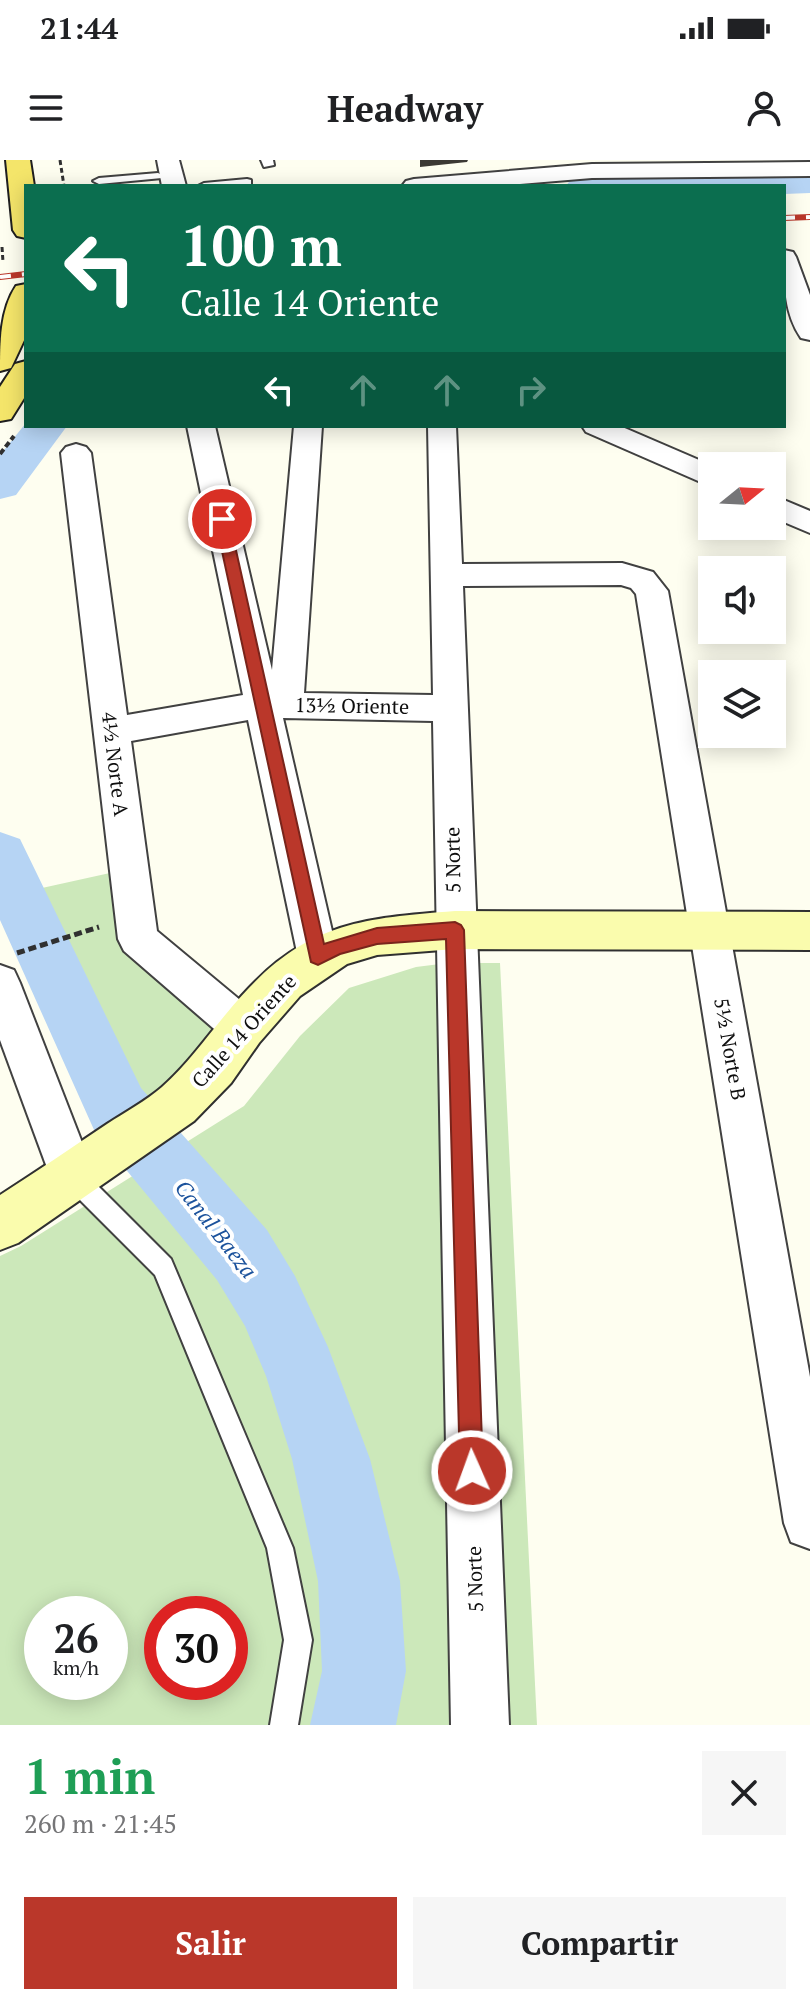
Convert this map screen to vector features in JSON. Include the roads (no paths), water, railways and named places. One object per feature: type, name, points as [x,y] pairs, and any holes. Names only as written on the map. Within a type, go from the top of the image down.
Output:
[{"type":"main road","points":[[18,160],[24,212]]},
{"type":"main road","points":[[0,362],[24,299]]},
{"type":"main road","points":[[0,412],[24,373]]},
{"type":"street","points":[[432,184],[589,166],[804,166]]},
{"type":"street","points":[[786,255],[810,253]]},
{"type":"street","points":[[786,261],[810,332]]},
{"type":"street","points":[[202,428],[274,705],[318,957]]},
{"type":"street","points":[[274,705],[308,428]]},
{"type":"street","name":"5 Norte","points":[[442,428],[480,1725]]},
{"type":"street","points":[[605,428],[657,439],[698,467]]},
{"type":"street","name":"4½ Norte A","points":[[76,453],[138,939],[243,1028]]},
{"type":"street","points":[[786,512],[810,523]]},
{"type":"street","name":"5½ Norte B","points":[[447,575],[622,574],[642,580],[652,591],[810,1523]]},
{"type":"street","name":"13½ Oriente","points":[[111,731],[274,705],[451,708]]},
{"type":"street","name":"Calle 14 Oriente","points":[[0,1225],[177,1105],[214,1068],[243,1028],[284,982],[335,948],[377,936],[455,930],[810,931]]},
{"type":"street","points":[[6,968],[72,1176]]},
{"type":"lane","points":[[99,179],[167,174]]},
{"type":"lane","points":[[226,184],[247,182]]},
{"type":"lane","points":[[72,1176],[163,1267],[280,1548],[298,1640],[284,1725]]},
{"type":"waterway","name":"Canal Baeza","points":[[734,184],[810,183]]},
{"type":"waterway","name":"Canal Baeza","points":[[0,485],[44,428]]},
{"type":"waterway","name":"Canal Baeza","points":[[0,856],[118,1110],[242,1255],[270,1301],[302,1373],[331,1459],[359,1581],[364,1671],[353,1725]]},
{"type":"railway","points":[[786,218],[810,217]]},
{"type":"railway","points":[[0,277],[24,274]]}]
